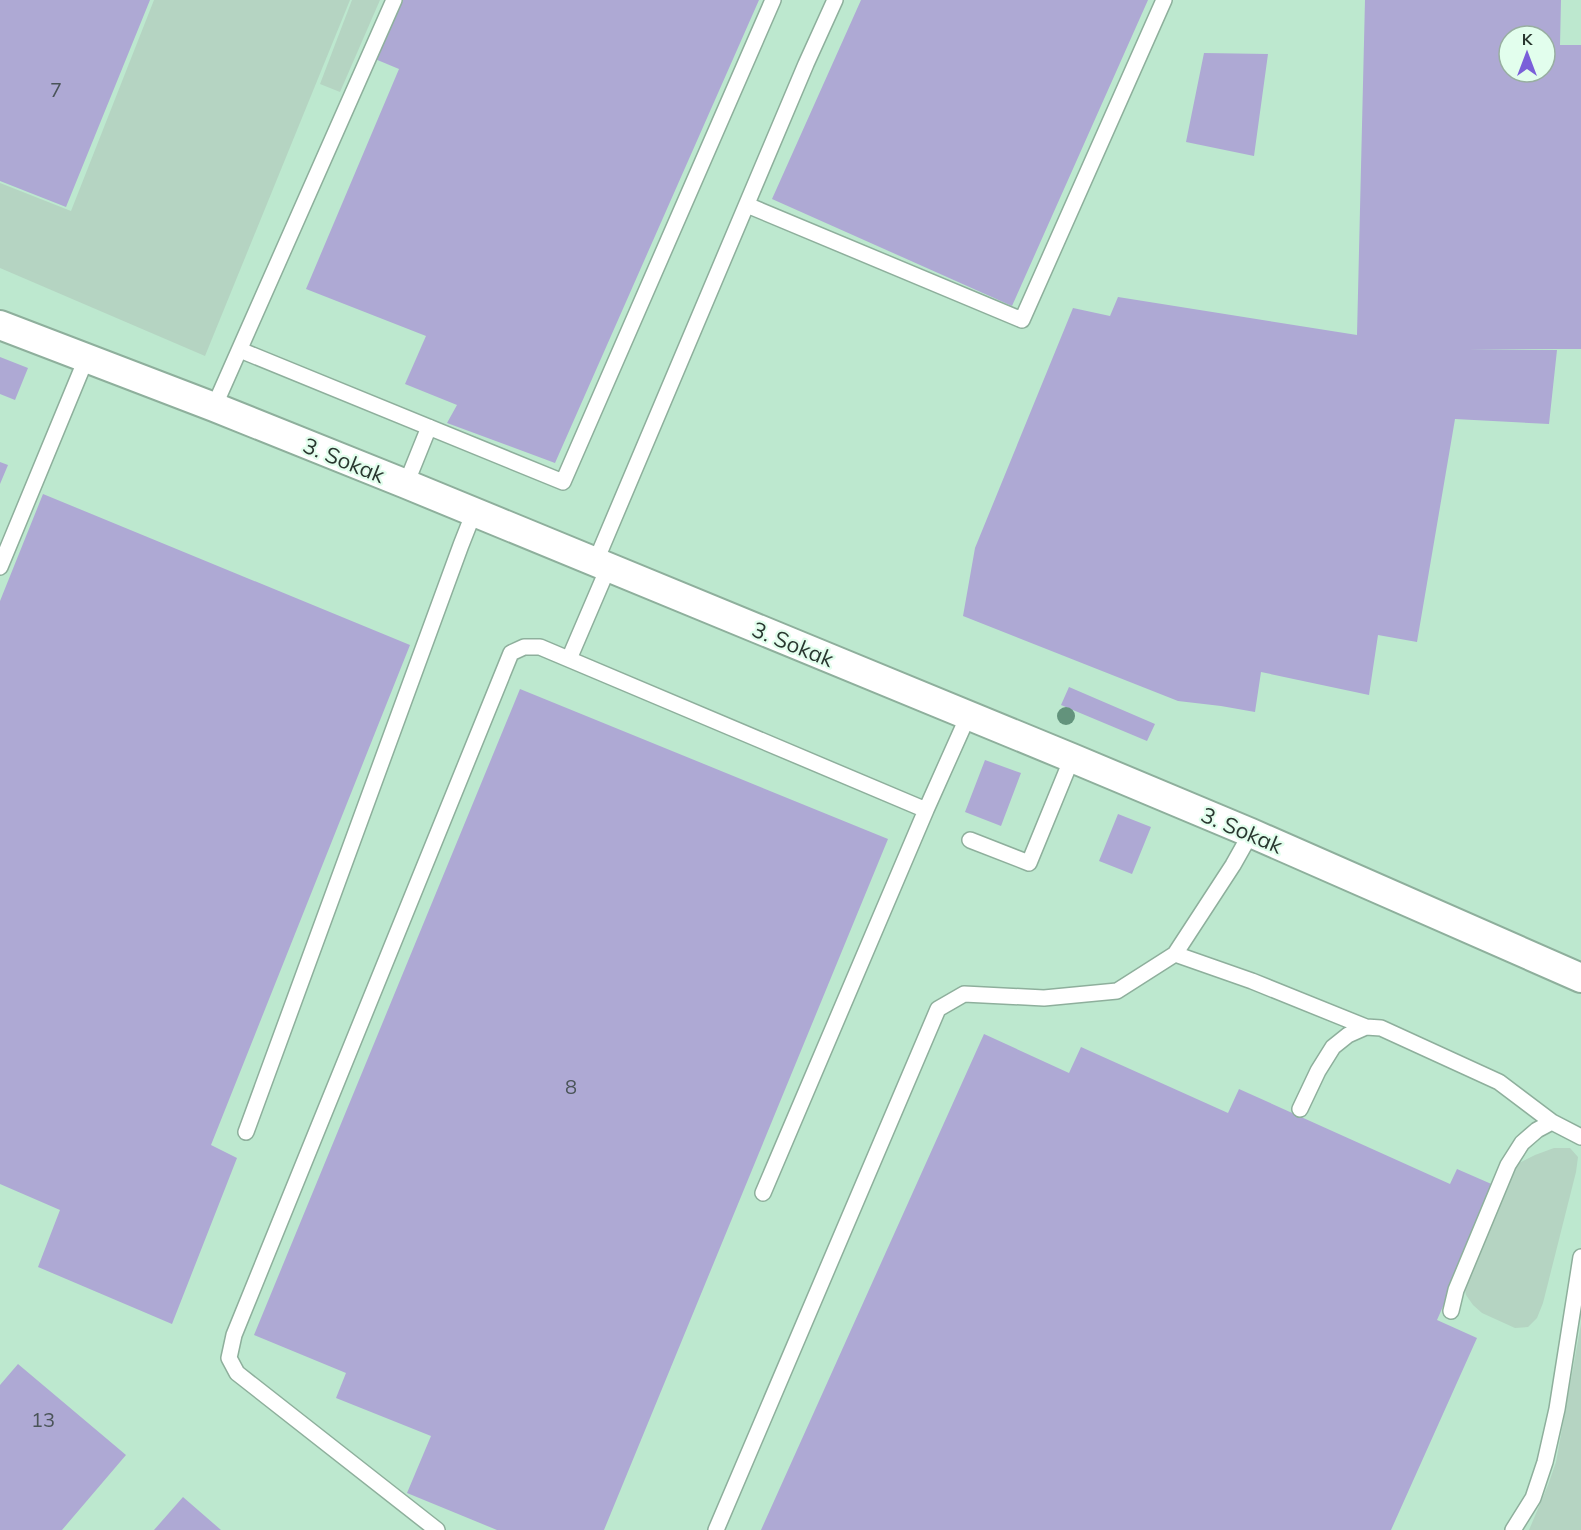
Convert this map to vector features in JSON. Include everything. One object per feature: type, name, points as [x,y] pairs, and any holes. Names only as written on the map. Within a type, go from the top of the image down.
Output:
[{"type":"street","name":"3. Sokak","points":[[0,324],[406,484],[1072,758],[1251,833],[1581,978]]},
{"type":"lane","points":[[214,408],[394,0]]},
{"type":"lane","points":[[240,350],[563,482],[773,0]]},
{"type":"lane","points":[[569,659],[602,565],[747,205],[835,0]]},
{"type":"lane","points":[[747,205],[1022,320],[1164,0]]},
{"type":"lane","points":[[0,567],[86,359]]},
{"type":"lane","points":[[406,484],[429,427]]},
{"type":"lane","points":[[246,1132],[474,512]]},
{"type":"lane","points":[[437,1530],[237,1373],[229,1358],[234,1335],[511,653],[524,647],[540,647],[926,810]]},
{"type":"lane","points":[[763,1193],[968,716]]},
{"type":"lane","points":[[970,840],[1029,863],[1072,758]]},
{"type":"lane","points":[[716,1530],[938,1009],[964,994],[1044,998],[1117,991],[1175,954],[1251,833]]},
{"type":"lane","points":[[1175,954],[1252,981],[1366,1027],[1381,1028],[1499,1082],[1552,1122],[1581,1137]]},
{"type":"lane","points":[[1300,1109],[1318,1071],[1333,1047],[1348,1035],[1366,1027]]},
{"type":"lane","points":[[1451,1311],[1456,1290],[1508,1165],[1522,1143],[1537,1130],[1552,1122]]},
{"type":"lane","points":[[1513,1530],[1533,1498],[1545,1462],[1557,1409],[1581,1257]]},
{"type":"shaded area","points":[[0,0],[1581,0],[1581,1530],[0,1530]]},
{"type":"shaded area","points":[[154,0],[350,0],[205,356],[0,268],[0,183],[71,211]]},
{"type":"shaded area","points":[[352,0],[380,0],[340,92],[320,84]]},
{"type":"shaded area","points":[[1554,1148],[1570,1148],[1578,1157],[1576,1172],[1543,1303],[1537,1318],[1528,1327],[1515,1328],[1482,1313],[1473,1305],[1466,1295],[1463,1281],[1505,1182],[1519,1163]]},
{"type":"shaded area","points":[[1581,1324],[1581,1530],[1529,1530],[1556,1462]]},
{"type":"building","points":[[0,0],[150,0],[66,207],[0,181]]},
{"type":"building","points":[[403,0],[759,0],[555,463],[447,423],[457,405],[405,384],[426,336],[306,289],[399,69],[375,59]]},
{"type":"building","points":[[861,0],[1148,0],[1012,306],[772,199]]},
{"type":"building","points":[[1365,0],[1561,0],[1560,45],[1581,45],[1581,349],[1468,349],[1557,350],[1549,424],[1455,419],[1417,642],[1378,635],[1369,695],[1261,672],[1255,712],[1178,701],[963,616],[975,548],[1073,308],[1110,316],[1118,297],[1357,335]]},
{"type":"building","points":[[1204,53],[1268,54],[1254,156],[1186,142]]},
{"type":"building","points":[[0,357],[28,368],[15,400],[0,394]]},
{"type":"building","points":[[0,462],[8,465],[0,484]]},
{"type":"building","points":[[43,494],[410,645],[211,1145],[237,1158],[172,1324],[38,1267],[60,1210],[0,1184],[0,601]]},
{"type":"building","points":[[1069,687],[1155,724],[1147,741],[1061,705]]},
{"type":"building","points":[[520,689],[888,839],[604,1530],[497,1530],[407,1493],[431,1436],[336,1398],[346,1373],[254,1335]]},
{"type":"building","points":[[985,760],[1021,773],[1001,826],[965,812]]},
{"type":"building","points":[[1118,814],[1151,827],[1132,874],[1099,861]]},
{"type":"building","points":[[984,1034],[1069,1073],[1081,1047],[1228,1113],[1239,1089],[1450,1184],[1457,1169],[1496,1186],[1437,1320],[1477,1338],[1391,1530],[761,1530]]},
{"type":"building","points":[[18,1364],[126,1455],[62,1530],[0,1530],[0,1385]]},
{"type":"building","points":[[183,1497],[221,1530],[154,1530]]}]
